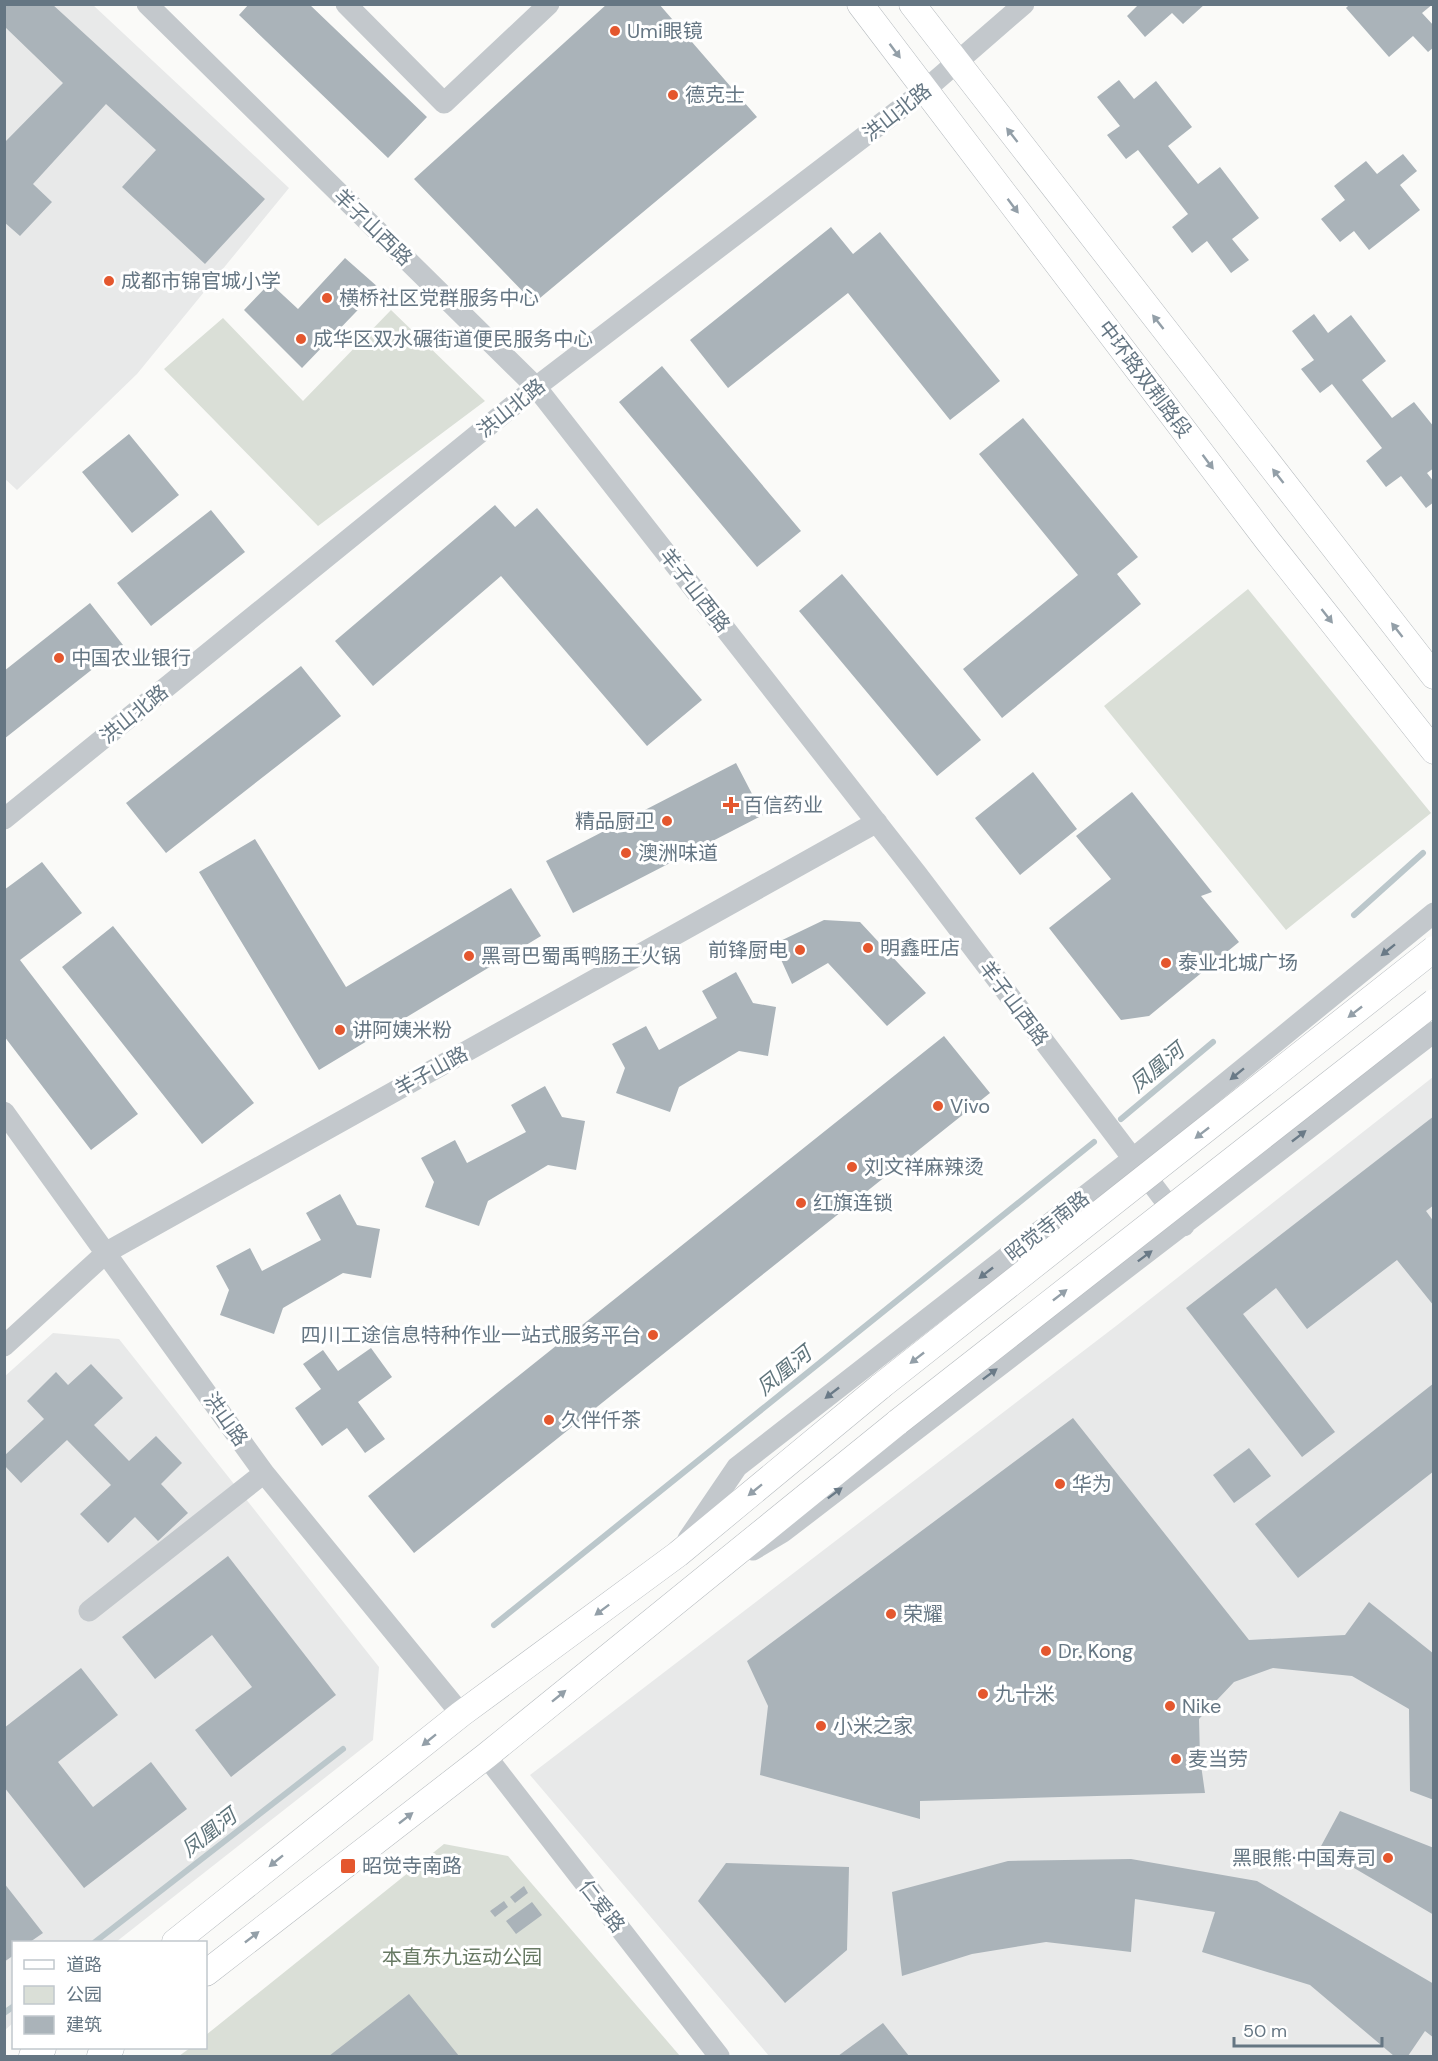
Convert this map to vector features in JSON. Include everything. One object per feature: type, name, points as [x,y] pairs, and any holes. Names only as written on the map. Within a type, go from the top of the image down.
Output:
[{"type":"main road","name":"中环路双荆路段","points":[[860,4],[1268,541],[1434,751]]},
{"type":"main road","points":[[912,4],[957,65],[1434,676]]},
{"type":"main road","name":"昭觉寺南路","points":[[176,1941],[461,1714],[678,1554],[882,1386],[1434,949]]},
{"type":"main road","points":[[207,1972],[486,1756],[898,1422],[1434,1002]]},
{"type":"street","name":"羊子山西路","points":[[147,4],[536,387],[877,822],[1131,1160],[1184,1226]]},
{"type":"street","points":[[346,4],[444,103],[549,4]]},
{"type":"street","name":"洪山北路","points":[[4,819],[536,387],[957,65],[1024,4]]},
{"type":"street","name":"羊子山路","points":[[4,1346],[107,1252],[877,822]]},
{"type":"street","name":"昭觉寺南路","points":[[678,1554],[737,1467],[1131,1160],[1434,913]]},
{"type":"street","points":[[699,1583],[783,1532],[1434,1032]]},
{"type":"street","name":"洪山路","points":[[4,1112],[264,1473],[461,1714]]},
{"type":"street","points":[[89,1611],[264,1473]]},
{"type":"street","name":"仁爱路","points":[[486,1756],[719,2056]]},
{"type":"shaded area","name":"成都市锦官城小学","points":[[4,5],[93,5],[289,188],[137,374],[17,490],[4,478]]},
{"type":"shaded area","points":[[1433,1077],[1433,2056],[769,2056],[530,1775],[1116,1326]]},
{"type":"shaded area","points":[[53,1333],[119,1339],[379,1667],[373,1740],[117,1941],[12,1941],[12,2024],[5,2030],[4,1377]]},
{"type":"green space","points":[[391,310],[485,401],[318,526],[164,369],[223,318],[303,401]]},
{"type":"green space","points":[[1248,589],[1431,813],[1286,930],[1104,706]]},
{"type":"green space","name":"本直东九运动公园","points":[[444,1844],[508,1856],[680,2056],[179,2056],[189,2049],[207,2049],[207,2034]]},
{"type":"building","points":[[4,4],[52,4],[265,199],[205,264],[122,187],[156,150],[106,104],[33,184],[52,202],[20,236],[4,222],[4,143],[63,83],[4,26]]},
{"type":"building","points":[[249,4],[309,4],[427,117],[388,158],[239,15]]},
{"type":"building","points":[[607,4],[659,4],[757,117],[534,303],[414,179]]},
{"type":"building","points":[[1139,4],[1205,4],[1183,24],[1172,13],[1145,37],[1127,16]]},
{"type":"building","points":[[1350,4],[1433,4],[1422,13],[1434,26],[1434,47],[1428,52],[1413,36],[1389,57],[1346,8]]},
{"type":"building","points":[[1119,80],[1134,99],[1156,81],[1192,127],[1168,146],[1198,184],[1220,167],[1259,218],[1232,239],[1249,260],[1231,273],[1207,241],[1192,253],[1172,227],[1188,214],[1138,150],[1126,159],[1107,135],[1120,126],[1097,97]]},
{"type":"building","points":[[1403,154],[1417,171],[1400,185],[1420,210],[1369,250],[1354,231],[1340,242],[1321,219],[1345,200],[1334,186],[1366,161],[1377,174]]},
{"type":"building","points":[[831,227],[853,254],[880,232],[1000,381],[950,420],[848,293],[728,388],[690,340]]},
{"type":"building","name":"成华区双水碾街道便民服务中心","points":[[345,258],[379,288],[302,368],[244,310],[270,283],[298,309]]},
{"type":"building","points":[[1314,314],[1328,333],[1351,315],[1386,361],[1362,380],[1392,418],[1414,402],[1434,427],[1434,468],[1427,473],[1434,482],[1434,502],[1426,508],[1401,476],[1386,487],[1366,461],[1382,448],[1332,384],[1320,393],[1301,369],[1314,360],[1292,331]]},
{"type":"building","points":[[662,366],[801,531],[757,567],[619,402]]},
{"type":"building","points":[[1023,418],[1138,557],[1117,574],[1141,604],[1002,718],[963,669],[1078,575],[979,454]]},
{"type":"building","points":[[129,434],[179,495],[132,533],[82,472]]},
{"type":"building","points":[[495,505],[515,527],[537,508],[702,700],[647,746],[501,576],[373,686],[335,641]]},
{"type":"building","points":[[211,510],[245,552],[151,626],[117,583]]},
{"type":"building","points":[[842,574],[981,740],[937,776],[799,611]]},
{"type":"building","points":[[90,603],[123,645],[4,739],[4,671]]},
{"type":"building","points":[[301,666],[341,716],[166,853],[126,803]]},
{"type":"building","points":[[736,763],[763,815],[573,913],[546,861]]},
{"type":"building","points":[[1033,772],[1077,829],[1020,875],[975,818]]},
{"type":"building","points":[[1132,792],[1212,892],[1201,896],[1239,942],[1149,1016],[1121,1020],[1049,928],[1111,879],[1076,836]]},
{"type":"building","points":[[255,839],[346,987],[511,888],[541,936],[319,1070],[199,872]]},
{"type":"building","points":[[42,862],[82,913],[20,960],[138,1114],[91,1150],[4,1036],[4,890]]},
{"type":"building","points":[[824,920],[860,922],[926,993],[887,1026],[828,963],[792,984],[774,944]]},
{"type":"building","points":[[113,926],[254,1103],[202,1144],[62,967]]},
{"type":"building","points":[[736,972],[753,1003],[776,1007],[768,1056],[739,1051],[679,1087],[670,1112],[616,1093],[625,1068],[612,1044],[646,1026],[659,1050],[717,1018],[702,991]]},
{"type":"building","points":[[944,1036],[990,1093],[414,1553],[368,1496]]},
{"type":"building","points":[[545,1086],[562,1117],[585,1121],[576,1170],[548,1165],[488,1201],[479,1226],[425,1207],[434,1182],[421,1158],[455,1140],[467,1163],[526,1132],[511,1105]]},
{"type":"building","points":[[1434,1116],[1434,1205],[1426,1211],[1434,1222],[1434,1306],[1397,1260],[1307,1329],[1276,1288],[1243,1314],[1335,1432],[1302,1457],[1186,1308]]},
{"type":"building","points":[[340,1194],[357,1225],[380,1229],[371,1278],[343,1273],[283,1308],[274,1334],[220,1315],[229,1290],[216,1266],[250,1248],[262,1271],[321,1240],[306,1213]]},
{"type":"building","points":[[371,1348],[392,1377],[358,1402],[385,1439],[365,1453],[347,1428],[322,1446],[295,1408],[321,1389],[303,1364],[323,1350],[338,1371]]},
{"type":"building","points":[[91,1364],[123,1398],[94,1425],[129,1461],[156,1436],[182,1463],[161,1484],[188,1513],[158,1541],[135,1517],[108,1543],[80,1514],[111,1485],[67,1440],[21,1483],[4,1465],[4,1456],[44,1419],[27,1401],[56,1372],[68,1385]]},
{"type":"building","points":[[1434,1383],[1434,1471],[1298,1578],[1255,1524]]},
{"type":"building","points":[[1073,1418],[1249,1640],[1345,1635],[1369,1602],[1434,1654],[1434,1800],[1410,1791],[1409,1709],[1352,1676],[1273,1668],[1234,1682],[1199,1719],[1200,1758],[1205,1793],[920,1801],[920,1819],[760,1775],[768,1706],[747,1661]]},
{"type":"building","points":[[1249,1448],[1271,1476],[1234,1503],[1213,1475]]},
{"type":"building","points":[[228,1556],[336,1695],[231,1777],[195,1730],[252,1687],[212,1635],[155,1679],[122,1637]]},
{"type":"building","points":[[81,1668],[118,1715],[58,1762],[93,1807],[151,1762],[187,1809],[84,1888],[4,1787],[4,1728]]},
{"type":"building","points":[[1340,1811],[1434,1848],[1434,1915],[1320,1848]]},
{"type":"building","points":[[1131,1859],[1257,1881],[1434,1984],[1434,2038],[1425,2031],[1408,2056],[1394,2056],[1310,1985],[1202,1952],[1215,1912],[1135,1899],[1131,1952],[1046,1942],[972,1954],[902,1976],[892,1892],[1008,1861]]},
{"type":"building","points":[[726,1863],[849,1867],[847,1950],[785,2003],[698,1901]]},
{"type":"building","points":[[4,1883],[43,1933],[31,1941],[12,1941],[12,1956],[4,1962]]},
{"type":"building","points":[[524,1886],[528,1893],[515,1903],[510,1897]]},
{"type":"building","points":[[504,1901],[508,1907],[495,1917],[490,1911]]},
{"type":"building","points":[[532,1902],[542,1915],[516,1934],[506,1921]]},
{"type":"building","points":[[409,1994],[459,2056],[329,2056]]},
{"type":"building","points":[[883,2023],[909,2056],[838,2056]]},
{"type":"waterway","name":"凤凰河","points":[[1354,915],[1423,853]]},
{"type":"waterway","name":"凤凰河","points":[[1121,1119],[1213,1042]]},
{"type":"waterway","name":"凤凰河","points":[[494,1625],[1094,1142]]},
{"type":"waterway","name":"凤凰河","points":[[96,1941],[343,1749]]},
{"type":"waterway","name":"凤凰河","points":[[4,2013],[12,2007]]},
{"type":"place","name":"Umi眼镜","points":[[615,31]]},
{"type":"place","name":"德克士","points":[[673,95]]},
{"type":"place","name":"成都市锦官城小学","points":[[109,281]]},
{"type":"place","name":"横桥社区党群服务中心","points":[[327,298]]},
{"type":"place","name":"成华区双水碾街道便民服务中心","points":[[301,339]]},
{"type":"place","name":"中国农业银行","points":[[59,658]]},
{"type":"place","name":"百信药业","points":[[731,805]]},
{"type":"place","name":"精品厨卫","points":[[667,821]]},
{"type":"place","name":"澳洲味道","points":[[626,853]]},
{"type":"place","name":"明鑫旺店","points":[[868,948]]},
{"type":"place","name":"前锋厨电","points":[[800,950]]},
{"type":"place","name":"黑哥巴蜀禹鸭肠王火锅","points":[[469,956]]},
{"type":"place","name":"泰业北城广场","points":[[1166,963]]},
{"type":"place","name":"讲阿姨米粉","points":[[340,1030]]},
{"type":"place","name":"Vivo","points":[[938,1106]]},
{"type":"place","name":"刘文祥麻辣烫","points":[[852,1167]]},
{"type":"place","name":"红旗连锁","points":[[801,1203]]},
{"type":"place","name":"四川工途信息特种作业一站式服务平台","points":[[653,1335]]},
{"type":"place","name":"久伴仟茶","points":[[549,1420]]},
{"type":"place","name":"华为","points":[[1060,1484]]},
{"type":"place","name":"荣耀","points":[[891,1614]]},
{"type":"place","name":"Dr. Kong","points":[[1046,1651]]},
{"type":"place","name":"九十米","points":[[983,1694]]},
{"type":"place","name":"Nike","points":[[1170,1706]]},
{"type":"place","name":"小米之家","points":[[821,1726]]},
{"type":"place","name":"麦当劳","points":[[1176,1759]]},
{"type":"place","name":"黑眼熊·中国寿司","points":[[1388,1858]]},
{"type":"place","name":"昭觉寺南路","points":[[348,1866]]}]
